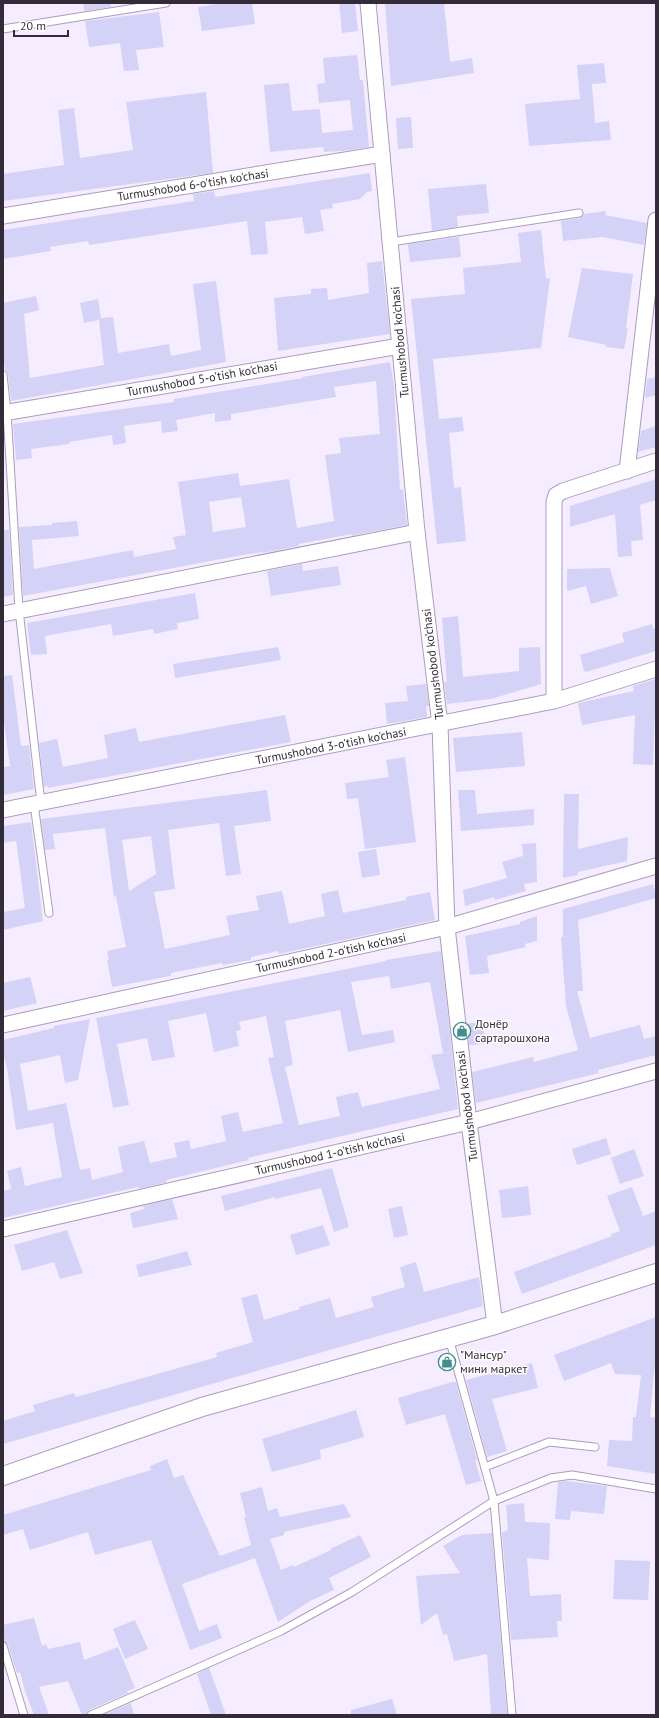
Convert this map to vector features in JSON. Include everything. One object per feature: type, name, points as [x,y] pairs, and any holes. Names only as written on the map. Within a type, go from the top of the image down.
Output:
[{"type":"street","name":"Turmushobod ko'chasi","points":[[368,3],[418,532],[440,725],[447,927],[469,1122],[495,1325]]},
{"type":"street","name":"Turmushobod 6-o'tish ko'chasi","points":[[3,216],[382,154]]},
{"type":"street","points":[[626,470],[656,220]]},
{"type":"street","name":"Turmushobod 5-o'tish ko'chasi","points":[[5,412],[400,346]]},
{"type":"street","points":[[554,701],[554,502],[556,495],[563,491],[656,461]]},
{"type":"street","points":[[3,614],[418,532]]},
{"type":"street","name":"Turmushobod 3-o'tish ko'chasi","points":[[3,810],[440,725],[554,701],[656,670]]},
{"type":"street","name":"Turmushobod 2-o'tish ko'chasi","points":[[3,1025],[447,927],[656,866]]},
{"type":"street","name":"Turmushobod 1-o'tish ko'chasi","points":[[3,1229],[469,1122],[656,1071]]},
{"type":"street","points":[[3,1476],[202,1407],[495,1325],[656,1273]]},
{"type":"lane","points":[[3,29],[166,3]]},
{"type":"lane","points":[[391,242],[579,213]]},
{"type":"lane","points":[[3,375],[19,610],[49,913]]},
{"type":"lane","points":[[449,1338],[494,1501],[512,1715]]},
{"type":"lane","points":[[485,1466],[550,1442],[595,1447]]},
{"type":"lane","points":[[91,1715],[281,1631],[352,1592],[494,1501],[551,1478],[572,1475],[656,1489]]},
{"type":"lane","points":[[3,1646],[24,1715]]},
{"type":"building","points":[[83,3],[111,3],[111,7],[84,11]]},
{"type":"building","points":[[224,3],[252,3],[255,24],[202,31],[198,7]]},
{"type":"building","points":[[339,3],[355,3],[358,31],[342,33]]},
{"type":"building","points":[[385,3],[444,3],[450,62],[472,58],[474,73],[391,86]]},
{"type":"building","points":[[159,12],[164,47],[136,50],[139,70],[124,71],[120,43],[89,47],[85,21]]},
{"type":"building","points":[[357,55],[360,80],[363,80],[369,147],[324,152],[323,147],[270,152],[264,85],[289,83],[292,111],[320,109],[322,133],[353,130],[350,100],[319,103],[317,84],[325,83],[323,58]]},
{"type":"building","points":[[604,63],[606,83],[592,84],[595,123],[609,121],[611,140],[529,146],[525,104],[580,99],[577,65]]},
{"type":"building","points":[[206,92],[213,173],[3,201],[3,174],[64,165],[58,110],[74,108],[80,158],[133,150],[126,102]]},
{"type":"building","points":[[411,117],[413,148],[398,149],[396,118]]},
{"type":"building","points":[[370,173],[372,191],[367,192],[360,199],[332,204],[333,208],[320,210],[324,231],[305,234],[302,217],[265,222],[268,254],[251,255],[247,221],[89,245],[88,241],[50,247],[51,251],[3,259],[3,230],[194,201],[193,194],[214,191],[215,197]]},
{"type":"building","points":[[486,184],[489,213],[457,216],[458,227],[432,231],[428,189]]},
{"type":"building","points":[[606,211],[605,215],[647,223],[644,245],[602,237],[563,241],[561,221],[580,218],[584,214]]},
{"type":"building","points":[[541,230],[546,279],[550,278],[541,348],[433,359],[439,419],[462,417],[464,431],[449,433],[454,488],[461,487],[466,541],[437,544],[411,299],[465,294],[463,268],[521,262],[518,233]]},
{"type":"building","points":[[459,237],[461,257],[410,262],[408,244]]},
{"type":"building","points":[[382,261],[390,334],[278,351],[274,298],[311,294],[311,289],[327,288],[328,300],[369,293],[367,263]]},
{"type":"building","points":[[582,268],[633,274],[626,328],[628,329],[624,349],[606,347],[606,345],[568,337]]},
{"type":"building","points":[[216,281],[226,362],[11,401],[8,374],[5,370],[3,352],[3,303],[36,296],[39,310],[24,314],[30,378],[104,365],[99,320],[84,323],[80,303],[98,299],[101,318],[113,317],[118,353],[169,344],[171,356],[201,350],[193,284]]},
{"type":"building","points":[[390,362],[394,386],[400,490],[403,489],[407,525],[352,536],[352,534],[299,544],[299,546],[263,553],[243,555],[23,596],[19,527],[52,525],[52,523],[77,521],[79,536],[32,540],[34,569],[133,550],[134,557],[176,549],[173,537],[186,535],[178,482],[238,473],[240,486],[289,479],[297,528],[334,521],[325,455],[341,453],[339,438],[380,434],[376,381],[334,387],[336,397],[231,414],[231,420],[215,422],[215,413],[176,420],[178,431],[162,433],[161,421],[124,426],[126,443],[113,445],[112,435],[69,442],[69,444],[31,449],[32,458],[16,460],[13,424],[174,402],[174,399],[303,378],[302,377]],"holes":[[[241,497],[246,527],[213,532],[209,502]]]},
{"type":"building","points":[[656,377],[656,395],[645,398],[647,379]]},
{"type":"building","points":[[656,426],[656,447],[638,452],[641,431]]},
{"type":"building","points":[[656,479],[656,500],[640,505],[643,540],[631,541],[632,556],[618,557],[615,514],[570,527],[570,506]]},
{"type":"building","points":[[3,530],[9,530],[13,595],[3,597]]},
{"type":"building","points":[[302,564],[303,571],[338,566],[341,585],[271,596],[267,571]]},
{"type":"building","points":[[610,568],[618,596],[591,604],[586,586],[567,591],[567,569]]},
{"type":"building","points":[[195,593],[199,619],[177,623],[178,629],[154,634],[153,629],[113,636],[111,624],[45,636],[47,654],[31,655],[27,623]]},
{"type":"building","points":[[458,616],[463,677],[519,671],[519,648],[540,647],[541,684],[491,699],[447,704],[444,682],[447,682],[442,618]]},
{"type":"building","points":[[652,624],[653,629],[656,628],[656,651],[586,672],[584,671],[580,655],[624,642],[622,633]]},
{"type":"building","points":[[278,647],[281,660],[175,678],[173,664]]},
{"type":"building","points":[[12,675],[21,746],[29,745],[34,789],[3,795],[3,767],[10,766],[3,715],[3,676]]},
{"type":"building","points":[[656,679],[653,765],[633,764],[635,715],[582,725],[578,703],[634,691],[633,686]]},
{"type":"building","points":[[426,684],[429,706],[426,706],[427,717],[387,724],[385,703],[408,701],[406,686]]},
{"type":"building","points":[[285,715],[291,742],[48,788],[48,786],[44,787],[39,743],[57,739],[63,767],[108,758],[104,735],[136,728],[139,742]]},
{"type":"building","points":[[522,732],[525,766],[456,772],[453,738]]},
{"type":"building","points":[[405,757],[416,842],[365,849],[358,798],[347,799],[345,783],[389,777],[386,760]]},
{"type":"building","points":[[267,790],[271,821],[234,826],[241,874],[226,876],[219,823],[168,830],[175,889],[154,892],[165,949],[230,935],[226,916],[259,910],[256,896],[282,891],[289,924],[325,916],[321,894],[338,890],[343,913],[406,900],[406,897],[430,892],[435,920],[279,954],[278,951],[251,957],[251,960],[223,965],[222,963],[171,973],[171,976],[112,987],[107,960],[109,960],[107,951],[126,947],[116,896],[114,897],[105,828],[53,834],[55,849],[45,850],[41,819]],"holes":[[[151,836],[156,874],[129,891],[122,840]]]},
{"type":"building","points":[[458,790],[475,790],[477,814],[534,809],[534,825],[461,831]]},
{"type":"building","points":[[564,794],[579,794],[578,849],[628,837],[627,861],[578,872],[578,875],[563,878]]},
{"type":"building","points":[[31,822],[43,921],[3,930],[3,912],[25,908],[16,841],[3,843],[3,826]]},
{"type":"building","points":[[536,843],[537,882],[524,884],[526,891],[495,900],[494,897],[465,906],[463,890],[507,878],[502,862],[523,856],[522,844]]},
{"type":"building","points":[[376,849],[380,875],[362,878],[358,852]]},
{"type":"building","points":[[653,884],[656,898],[578,920],[583,991],[577,991],[590,1038],[640,1025],[644,1039],[656,1036],[656,1055],[598,1070],[599,1073],[476,1103],[472,1072],[533,1057],[534,1062],[578,1050],[566,1006],[561,937],[563,937],[563,909]]},
{"type":"building","points":[[537,916],[537,941],[525,944],[526,947],[487,956],[489,973],[470,975],[465,936],[520,924],[520,922]]},
{"type":"building","points":[[441,951],[452,1052],[458,1109],[248,1158],[249,1160],[166,1180],[167,1182],[139,1189],[139,1187],[3,1218],[3,1191],[11,1189],[7,1171],[21,1167],[25,1186],[62,1177],[53,1123],[16,1130],[7,1068],[3,1053],[3,1040],[54,1028],[54,1026],[90,1019],[78,1080],[65,1083],[60,1055],[20,1064],[28,1111],[66,1103],[80,1170],[90,1168],[92,1180],[123,1172],[118,1147],[144,1141],[150,1163],[177,1157],[174,1143],[189,1140],[191,1149],[226,1141],[221,1116],[238,1112],[243,1132],[283,1123],[268,1058],[274,1057],[266,1016],[239,1022],[241,1030],[236,1031],[239,1046],[214,1052],[206,1013],[168,1021],[175,1057],[152,1061],[147,1038],[117,1044],[129,1105],[113,1108],[96,1018],[386,960]],"holes":[[[389,976],[391,989],[430,982],[443,1053],[452,1052],[431,1055],[440,1089],[362,1107],[358,1092],[336,1097],[340,1116],[299,1125],[285,1067],[293,1065],[285,1021],[340,1010],[348,1052],[395,1042],[393,1030],[362,1035],[351,982]]]},
{"type":"building","points":[[30,977],[37,1003],[3,1011],[3,983]]},
{"type":"building","points":[[483,1021],[485,1044],[469,1045],[467,1024]]},
{"type":"building","points":[[606,1138],[611,1154],[577,1165],[572,1149]]},
{"type":"building","points":[[634,1149],[644,1176],[620,1184],[611,1158]]},
{"type":"building","points":[[332,1168],[349,1227],[334,1232],[321,1188],[275,1199],[275,1197],[225,1211],[221,1196]]},
{"type":"building","points":[[528,1186],[531,1215],[502,1218],[499,1190]]},
{"type":"building","points":[[632,1187],[643,1216],[656,1211],[656,1245],[522,1294],[514,1272],[612,1236],[611,1234],[620,1231],[607,1196]]},
{"type":"building","points":[[172,1199],[178,1219],[133,1228],[130,1213],[144,1209],[143,1206]]},
{"type":"building","points":[[402,1206],[408,1235],[394,1238],[388,1209]]},
{"type":"building","points":[[323,1225],[330,1245],[296,1255],[290,1235]]},
{"type":"building","points":[[67,1230],[83,1273],[60,1279],[54,1262],[22,1271],[14,1245]]},
{"type":"building","points":[[187,1251],[192,1265],[139,1277],[136,1265]]},
{"type":"building","points":[[416,1262],[424,1292],[479,1277],[483,1306],[3,1444],[3,1421],[35,1411],[33,1405],[74,1393],[76,1397],[217,1357],[216,1353],[253,1342],[241,1298],[257,1294],[264,1320],[300,1309],[299,1307],[330,1298],[336,1318],[374,1307],[371,1297],[405,1287],[400,1267]]},
{"type":"building","points":[[656,1317],[656,1354],[650,1417],[656,1418],[656,1474],[607,1466],[609,1440],[632,1441],[633,1417],[636,1417],[641,1375],[615,1374],[611,1363],[564,1381],[554,1355]]},
{"type":"building","points":[[532,1363],[538,1388],[492,1399],[507,1451],[487,1457],[466,1380]]},
{"type":"building","points":[[456,1382],[477,1460],[475,1460],[481,1481],[466,1485],[445,1414],[406,1425],[398,1398]]},
{"type":"building","points":[[356,1410],[364,1437],[320,1450],[321,1459],[272,1472],[262,1439]]},
{"type":"building","points":[[167,1459],[174,1478],[183,1475],[220,1556],[251,1545],[240,1493],[262,1487],[268,1511],[277,1508],[280,1517],[344,1504],[351,1517],[284,1532],[284,1535],[270,1539],[281,1570],[293,1565],[294,1567],[360,1535],[371,1557],[329,1578],[334,1590],[310,1601],[278,1622],[255,1558],[182,1584],[199,1631],[217,1624],[222,1638],[190,1650],[151,1540],[95,1555],[88,1532],[30,1550],[23,1529],[3,1535],[3,1515],[151,1470],[150,1466]]},
{"type":"building","points":[[567,1481],[607,1486],[604,1514],[571,1511],[570,1520],[555,1519],[558,1482]]},
{"type":"building","points":[[524,1503],[525,1522],[550,1523],[549,1560],[527,1558],[530,1596],[561,1594],[562,1621],[557,1621],[558,1637],[511,1640],[502,1532],[507,1531],[508,1529],[506,1505]]},
{"type":"building","points":[[492,1533],[507,1715],[491,1715],[487,1654],[454,1661],[447,1634],[443,1635],[437,1613],[421,1625],[416,1576],[460,1573],[443,1546],[462,1535]]},
{"type":"building","points":[[615,1560],[650,1561],[648,1600],[613,1599]]},
{"type":"building","points":[[34,1618],[42,1646],[46,1644],[48,1649],[80,1642],[84,1660],[118,1647],[135,1688],[127,1691],[128,1693],[89,1710],[86,1715],[82,1715],[68,1681],[39,1687],[49,1715],[34,1715],[20,1672],[17,1673],[8,1645],[3,1641],[3,1625]]},
{"type":"building","points":[[135,1620],[148,1649],[125,1659],[113,1629]]},
{"type":"building","points":[[209,1668],[226,1715],[211,1715],[197,1674]]},
{"type":"building","points":[[392,1699],[397,1715],[351,1715],[351,1710]]},
{"type":"building","points":[[131,1703],[134,1715],[103,1715]]},
{"type":"place","name":"Донёр сартарошхона","points":[[462,1031]]},
{"type":"place","name":"\"Мансур\" мини маркет","points":[[447,1362]]}]
